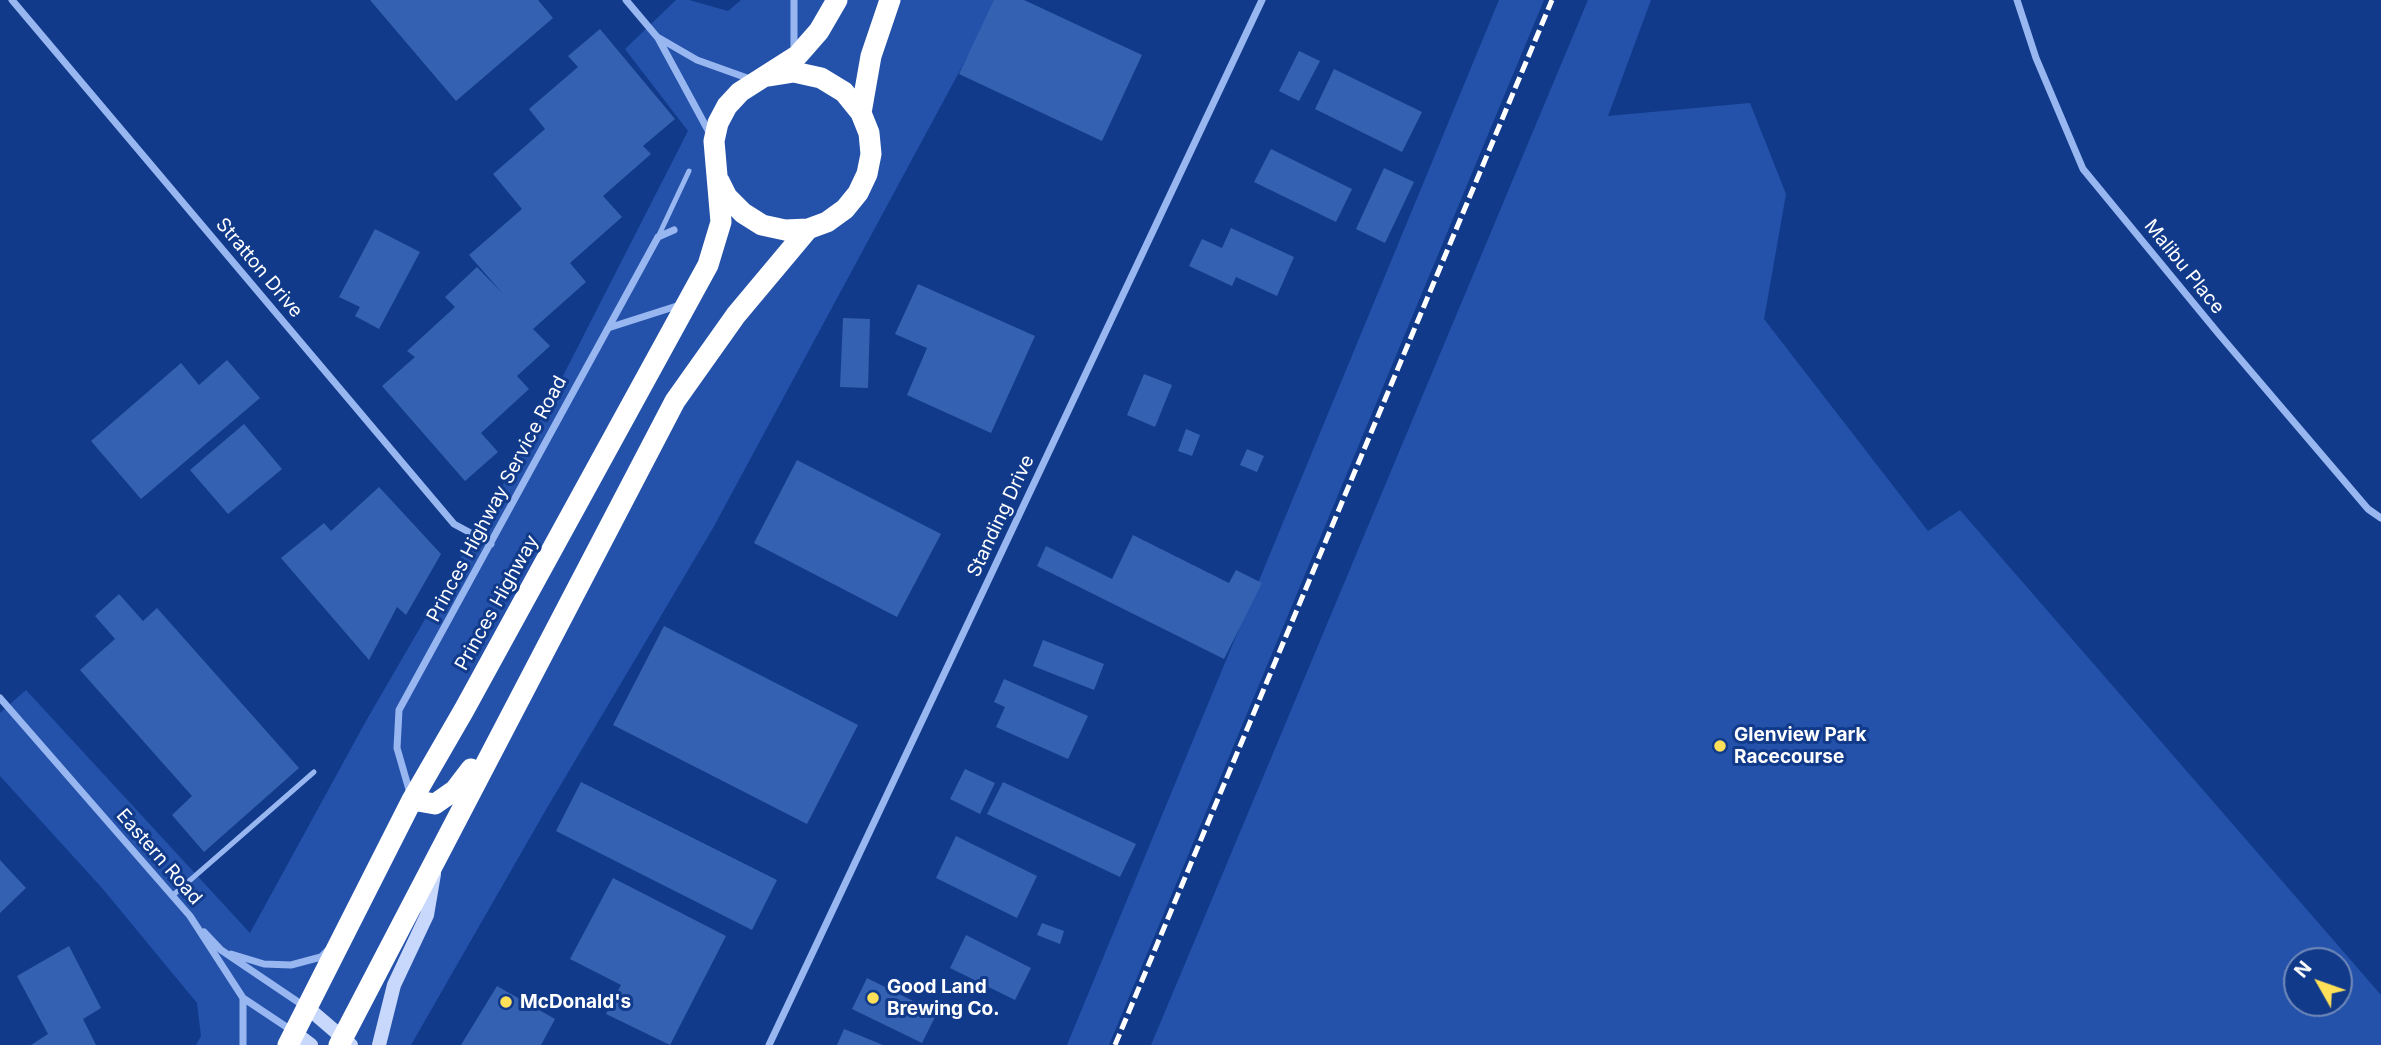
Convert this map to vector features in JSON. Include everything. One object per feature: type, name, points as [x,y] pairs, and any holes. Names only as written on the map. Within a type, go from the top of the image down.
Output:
[{"type":"highway","name":"Princes Highway","points":[[298,1041],[308,1008],[412,800],[471,698],[708,265],[721,222],[714,141],[718,123],[727,106],[740,92],[798,55],[819,31],[837,0]]},
{"type":"highway","name":"Princes Highway","points":[[861,113],[871,56],[890,0]]},
{"type":"highway","name":"Princes Highway","points":[[717,176],[727,197],[743,213],[762,225],[785,230],[808,229],[828,222],[845,209],[858,193],[867,174],[871,154],[869,133],[861,113],[844,92],[821,78],[794,72],[761,79]]},
{"type":"highway","name":"Princes Highway","points":[[344,1042],[437,855],[675,401],[736,315],[808,229]]},
{"type":"highway","points":[[412,800],[435,804],[455,790],[503,729]]},
{"type":"street","name":"Stratton Drive","points":[[12,0],[454,524],[491,544]]},
{"type":"street","points":[[626,0],[659,38],[714,141]]},
{"type":"street","points":[[794,0],[794,47],[798,55]]},
{"type":"street","name":"Standing Drive","points":[[769,1045],[1262,0]]},
{"type":"street","name":"Malibu Place","points":[[2018,0],[2036,58],[2083,169],[2359,499],[2381,518]]},
{"type":"street","points":[[659,38],[696,60],[761,79]]},
{"type":"street","points":[[658,237],[674,230]]},
{"type":"street","name":"Princes Highway Service Road","points":[[412,800],[397,748],[399,710],[658,237]]},
{"type":"street","points":[[607,328],[687,303]]},
{"type":"street","name":"Eastern Road","points":[[0,698],[190,916],[243,998],[298,1041]]},
{"type":"street","points":[[379,1045],[394,985],[427,915],[437,855]]},
{"type":"street","points":[[190,916],[221,950],[308,1008],[344,1042]]},
{"type":"street","points":[[221,950],[264,964],[291,965],[321,957],[342,937]]},
{"type":"street","points":[[243,998],[243,1045]]},
{"type":"lane","points":[[658,237],[689,171]]},
{"type":"lane","points":[[172,896],[314,772]]},
{"type":"shaded area","points":[[676,0],[689,0],[728,11],[741,0],[998,0],[713,528],[544,813],[411,1045],[196,1045],[201,1036],[197,1003],[102,888],[0,776],[0,713],[26,690],[250,933],[366,721],[542,417],[688,131],[625,49]]},
{"type":"shaded area","points":[[1499,0],[1544,0],[1109,1045],[1067,1045]]},
{"type":"shaded area","name":"Glenview Park Racecourse","points":[[1588,0],[1651,0],[1608,116],[1750,103],[1786,194],[1764,319],[1928,531],[1960,510],[2339,947],[2283,947],[2283,1017],[2353,1017],[2353,963],[2381,995],[2381,1045],[1151,1045]]},
{"type":"building","points":[[370,0],[538,0],[553,18],[456,101]]},
{"type":"building","points":[[994,0],[1024,0],[1142,55],[1102,141],[959,74]]},
{"type":"building","points":[[600,29],[675,119],[643,146],[651,154],[603,196],[622,217],[570,263],[586,282],[533,329],[550,346],[517,376],[529,389],[481,433],[498,452],[465,481],[382,386],[415,357],[407,351],[455,307],[445,297],[477,267],[503,294],[469,255],[522,209],[493,174],[545,129],[529,109],[578,67],[568,56]]},
{"type":"building","points":[[1299,51],[1320,61],[1299,101],[1279,91]]},
{"type":"building","points":[[1334,69],[1422,112],[1402,152],[1315,109]]},
{"type":"building","points":[[1271,149],[1352,189],[1336,222],[1254,182]]},
{"type":"building","points":[[1384,168],[1414,182],[1385,243],[1356,229]]},
{"type":"building","points":[[1231,228],[1294,257],[1277,296],[1236,277],[1232,286],[1189,266],[1202,239],[1222,248]]},
{"type":"building","points":[[375,229],[420,252],[379,329],[355,316],[360,307],[339,297]]},
{"type":"building","points":[[918,284],[1035,336],[991,433],[907,395],[927,348],[895,334]]},
{"type":"building","points":[[843,318],[870,319],[868,388],[840,387]]},
{"type":"building","points":[[227,360],[260,398],[141,499],[91,441],[181,363],[199,385]]},
{"type":"building","points":[[1144,374],[1172,385],[1155,427],[1127,415]]},
{"type":"building","points":[[244,424],[282,469],[228,514],[190,470]]},
{"type":"building","points":[[1186,429],[1200,435],[1192,456],[1178,451]]},
{"type":"building","points":[[1247,449],[1264,456],[1257,472],[1240,465]]},
{"type":"building","points":[[797,460],[941,534],[897,617],[754,543]]},
{"type":"building","points":[[379,487],[441,554],[406,615],[397,607],[369,660],[281,558],[324,523],[331,531]]},
{"type":"building","points":[[1133,535],[1229,583],[1236,570],[1262,583],[1224,659],[1037,566],[1046,546],[1112,579]]},
{"type":"building","points":[[119,594],[143,621],[157,608],[299,768],[204,852],[172,815],[192,796],[80,670],[115,639],[95,616]]},
{"type":"building","points":[[664,626],[858,725],[807,824],[613,725]]},
{"type":"building","points":[[1043,640],[1104,664],[1094,690],[1033,666]]},
{"type":"building","points":[[1004,679],[1088,716],[1068,759],[996,727],[1005,707],[994,702]]},
{"type":"building","points":[[965,769],[995,783],[980,814],[950,799]]},
{"type":"building","points":[[581,782],[777,880],[752,930],[556,831]]},
{"type":"building","points":[[1003,782],[1136,844],[1120,877],[987,814]]},
{"type":"building","points":[[956,836],[1037,876],[1017,918],[936,878]]},
{"type":"building","points":[[0,860],[26,888],[0,913]]},
{"type":"building","points":[[613,878],[726,936],[670,1045],[606,1014],[621,985],[570,959]]},
{"type":"building","points":[[1042,923],[1064,931],[1060,944],[1037,935]]},
{"type":"building","points":[[966,935],[1031,968],[1015,1000],[950,968]]},
{"type":"building","points":[[69,946],[101,1008],[83,1019],[96,1045],[31,1045],[48,1034],[17,976]]},
{"type":"building","points":[[867,978],[937,1013],[922,1043],[852,1009]]},
{"type":"building","name":"McDonald's","points":[[497,986],[555,1019],[541,1045],[461,1045]]},
{"type":"building","points":[[844,1029],[883,1045],[837,1045]]},
{"type":"railway","points":[[1115,1045],[1552,0]]},
{"type":"place","name":"Glenview Park Racecourse","points":[[1720,746]]},
{"type":"place","name":"Good Land Brewing Co.","points":[[873,998]]},
{"type":"place","name":"McDonald's","points":[[506,1002]]}]
